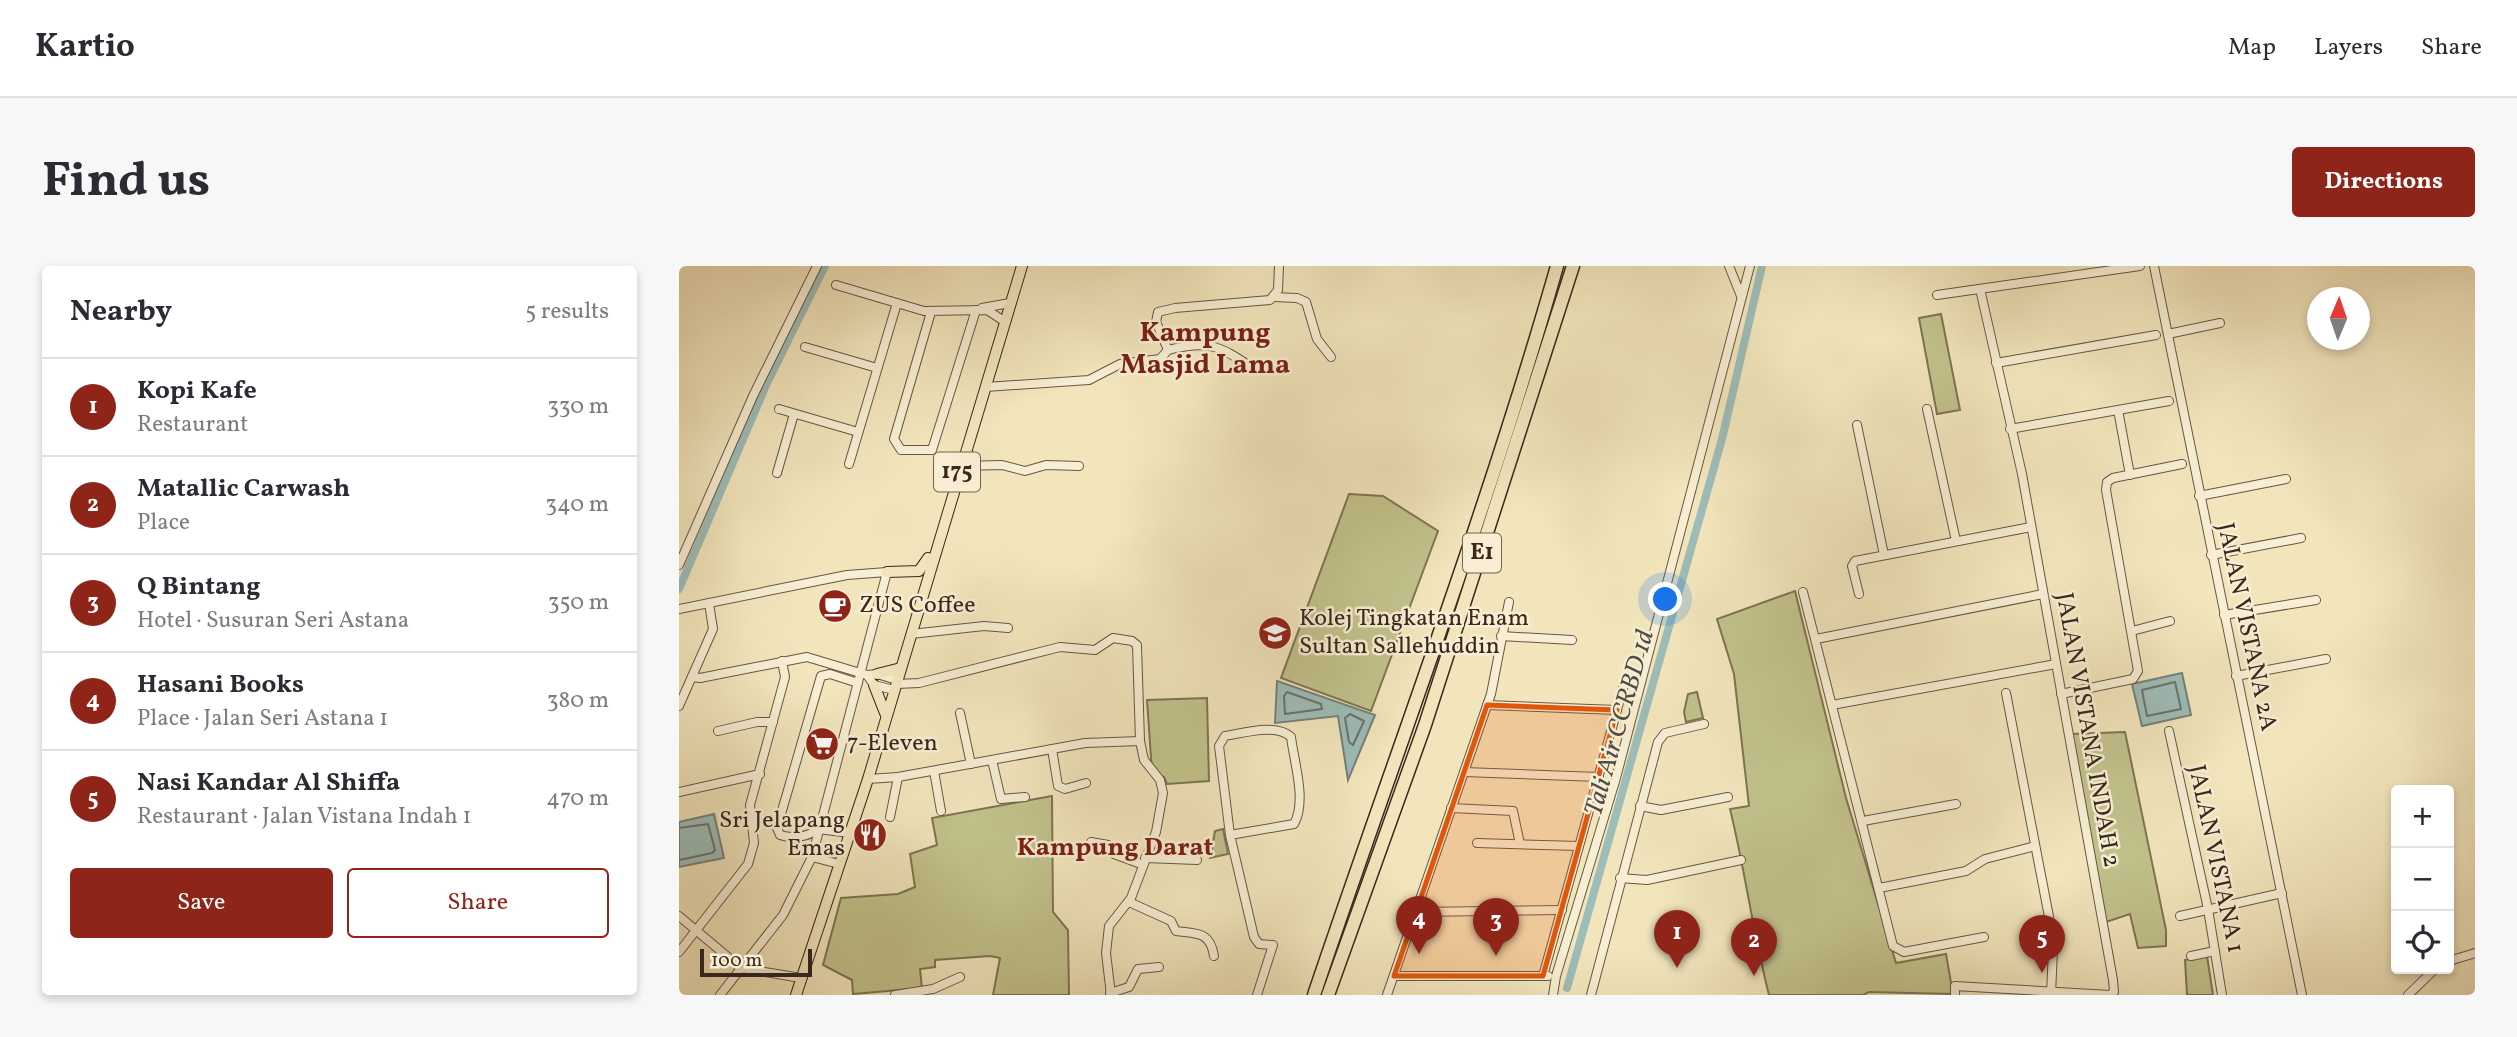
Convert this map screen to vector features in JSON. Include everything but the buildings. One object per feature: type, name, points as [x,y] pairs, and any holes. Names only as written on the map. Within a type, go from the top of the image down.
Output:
[{"type":"highway","name":"E1","points":[[1314,995],[1396,764],[1504,440],[1557,266]]},
{"type":"highway","name":"E1","points":[[1328,995],[1382,837],[1425,725],[1573,266]]},
{"type":"main road","name":"175","points":[[796,995],[868,779],[959,466],[986,387],[1021,266]]},
{"type":"main road","points":[[887,572],[922,569],[937,547]]},
{"type":"main road","points":[[886,717],[870,677],[901,668]]},
{"type":"street","points":[[679,565],[753,396],[817,266]]},
{"type":"street","points":[[1274,297],[1278,290],[1279,266]]},
{"type":"street","points":[[1729,266],[1741,296]]},
{"type":"street","points":[[1553,995],[1556,976],[1616,778],[1750,266]]},
{"type":"street","points":[[1937,295],[2088,270],[2140,266]]},
{"type":"street","name":"JALAN VISTANA 2A","points":[[2154,266],[2185,407],[2187,436],[2302,995]]},
{"type":"street","points":[[836,285],[931,312],[976,310],[994,312],[1004,320]]},
{"type":"street","name":"JALAN VISTANA INDAH 2","points":[[1980,289],[2022,474],[2111,994]]},
{"type":"street","points":[[1168,350],[1155,319],[1161,310],[1265,301],[1274,297],[1297,298],[1307,302],[1317,339],[1331,357]]},
{"type":"street","points":[[849,464],[897,303]]},
{"type":"street","points":[[976,310],[1010,303]]},
{"type":"street","points":[[931,312],[894,439],[901,450],[932,450],[976,310]]},
{"type":"street","points":[[2168,334],[2220,323]]},
{"type":"street","points":[[1996,363],[2156,335]]},
{"type":"street","points":[[986,387],[1089,380],[1120,364],[1160,359],[1168,350],[1193,344],[1217,346],[1251,367]]},
{"type":"street","points":[[805,347],[877,368]]},
{"type":"street","points":[[2010,429],[2169,401]]},
{"type":"street","points":[[779,409],[858,432]]},
{"type":"street","points":[[1927,410],[1956,541]]},
{"type":"street","points":[[2118,410],[2130,475]]},
{"type":"street","points":[[777,473],[794,414]]},
{"type":"street","points":[[1857,425],[1884,555]]},
{"type":"street","points":[[959,466],[1002,465],[1025,471],[1046,464],[1079,466]]},
{"type":"street","points":[[2061,694],[2133,679],[2139,663],[2119,567],[2107,482],[2182,464]]},
{"type":"street","points":[[2199,496],[2286,479]]},
{"type":"street","points":[[1859,594],[1853,562],[2031,527]]},
{"type":"street","points":[[2211,555],[2301,538]]},
{"type":"street","points":[[710,605],[847,575],[887,572],[870,677]]},
{"type":"street","points":[[679,609],[804,588]]},
{"type":"street","points":[[1803,592],[1893,946],[1898,951],[1912,951],[1984,937]]},
{"type":"street","points":[[1816,639],[2043,594]]},
{"type":"street","points":[[2224,615],[2316,600]]},
{"type":"street","points":[[1387,995],[1487,705],[1497,672],[1501,636],[1509,602]]},
{"type":"street","points":[[679,706],[713,629],[710,605]]},
{"type":"street","points":[[2133,631],[2170,621]]},
{"type":"street","points":[[911,634],[984,626],[1007,628]]},
{"type":"street","points":[[1501,636],[1571,640]]},
{"type":"street","points":[[692,677],[700,678],[807,657],[896,684],[919,683],[1060,647],[1095,650],[1113,638],[1132,641],[1138,649],[1140,741],[1144,760],[1152,774],[1160,780],[1163,793],[1156,831],[1129,901],[1108,932],[1106,953],[1111,994],[1129,987],[1137,969],[1159,967]]},
{"type":"street","points":[[2236,676],[2326,659]]},
{"type":"street","points":[[827,661],[777,831],[784,837],[803,836],[818,829],[850,833]]},
{"type":"street","points":[[679,952],[748,864],[754,835],[750,805],[785,677],[782,662]]},
{"type":"street","points":[[1832,705],[2056,664]]},
{"type":"street","points":[[823,675],[830,674],[858,683],[870,677]]},
{"type":"street","points":[[1543,976],[1625,681]]},
{"type":"street","points":[[719,995],[783,915],[812,857],[858,683]]},
{"type":"street","points":[[2006,693],[2052,937],[2051,993]]},
{"type":"street","points":[[1487,705],[1617,710]]},
{"type":"street","points":[[960,713],[971,764]]},
{"type":"street","points":[[718,731],[757,722],[773,722]]},
{"type":"street","points":[[1591,995],[1620,878],[1660,737],[1677,729],[1704,724]]},
{"type":"street","points":[[1230,835],[1294,824],[1299,809],[1298,795],[1291,737],[1287,733],[1277,730],[1225,736],[1219,746],[1230,835],[1254,937],[1259,944],[1273,945],[1257,995]]},
{"type":"street","name":"JALAN VISTANA 1","points":[[2169,731],[2208,909],[2222,995]]},
{"type":"street","points":[[868,779],[898,777],[1095,741],[1140,741]]},
{"type":"street","points":[[1052,749],[1058,786],[1065,789],[1086,783]]},
{"type":"street","points":[[992,760],[1001,799],[1025,797]]},
{"type":"street","points":[[933,771],[941,811]]},
{"type":"street","points":[[1464,772],[1599,777]]},
{"type":"street","points":[[679,792],[760,774]]},
{"type":"street","points":[[890,817],[898,777]]},
{"type":"street","points":[[1640,806],[1665,809],[1728,797]]},
{"type":"street","points":[[1863,821],[1956,804]]},
{"type":"street","points":[[1451,808],[1513,811],[1520,844]]},
{"type":"street","points":[[1091,842],[1108,845],[1114,854],[1143,861],[1197,860]]},
{"type":"street","points":[[1477,843],[1579,846]]},
{"type":"street","points":[[1879,888],[1966,871],[1980,861],[2035,846]]},
{"type":"street","points":[[812,857],[839,864]]},
{"type":"street","points":[[1620,878],[1647,880],[1741,860]]},
{"type":"street","points":[[2180,916],[2282,893]]},
{"type":"street","points":[[1129,901],[1171,921],[1176,931],[1201,933],[1211,941],[1214,956]]},
{"type":"street","points":[[1416,912],[1562,910]]},
{"type":"street","points":[[679,916],[741,968],[801,978]]},
{"type":"street","points":[[2191,956],[2215,951]]},
{"type":"street","points":[[2454,959],[2475,953]]},
{"type":"street","points":[[2454,960],[2475,959]]},
{"type":"street","points":[[2408,995],[2430,974]]},
{"type":"street","points":[[1394,976],[1556,976]]},
{"type":"street","points":[[895,995],[933,989],[960,977]]},
{"type":"street","points":[[1955,990],[2111,994]]},
{"type":"highlighted area","points":[[1487,705],[1617,710],[1543,976],[1394,976]]},
{"type":"green space","points":[[1941,314],[1960,410],[1937,414],[1919,318]]},
{"type":"green space","points":[[1349,494],[1383,496],[1438,531],[1371,711],[1281,678]]},
{"type":"green space","points":[[1795,591],[1846,798],[1896,963],[1946,954],[1953,994],[1869,992],[1863,995],[1769,995],[1730,809],[1749,806],[1734,674],[1717,619]]},
{"type":"green space","points":[[1697,692],[1703,718],[1686,722],[1684,712],[1688,694]]},
{"type":"green space","points":[[1207,698],[1209,781],[1167,784],[1164,777],[1152,772],[1147,700]]},
{"type":"green space","points":[[2125,732],[2166,930],[2166,946],[2138,948],[2130,914],[2106,922],[2072,734]]},
{"type":"green space","points":[[1052,796],[1053,912],[1068,930],[1069,995],[993,995],[1000,958],[990,956],[935,960],[935,967],[920,969],[922,988],[853,994],[852,980],[823,965],[841,898],[898,894],[915,887],[910,854],[937,845],[932,818]]},
{"type":"green space","points":[[1223,829],[1228,854],[1210,858],[1215,831]]},
{"type":"green space","points":[[2207,956],[2213,995],[2187,995],[2185,960]]},
{"type":"water","points":[[2182,673],[2191,715],[2142,726],[2132,684]]},
{"type":"water","points":[[1277,681],[1375,715],[1348,780],[1338,716],[1275,723]]},
{"type":"water","points":[[714,814],[724,858],[679,867],[679,822]]},
{"type":"waterway","points":[[679,589],[767,383],[825,266]]},
{"type":"waterway","name":"Tali Air CCRBD 1d","points":[[1567,988],[1722,439],[1762,266]]},
{"type":"place","name":"ZUS Coffee","points":[[835,606]]},
{"type":"place","name":"Kolej Tingkatan Enam Sultan Sallehuddin","points":[[1275,633]]},
{"type":"place","name":"7-Eleven","points":[[822,744]]},
{"type":"place","name":"Sri Jelapang Emas","points":[[870,835]]},
{"type":"place","name":"Hasani Books","points":[[1419,954]]},
{"type":"place","name":"Q Bintang","points":[[1496,956]]},
{"type":"place","name":"Kopi Kafe","points":[[1677,968]]},
{"type":"place","name":"Nasi Kandar Al Shiffa","points":[[2042,973]]},
{"type":"place","name":"Matallic Carwash","points":[[1754,976]]},
{"type":"district","name":"Kampung Masjid Lama","points":[[1205,349]]},
{"type":"district","name":"Kampung Darat","points":[[1115,848]]}]
